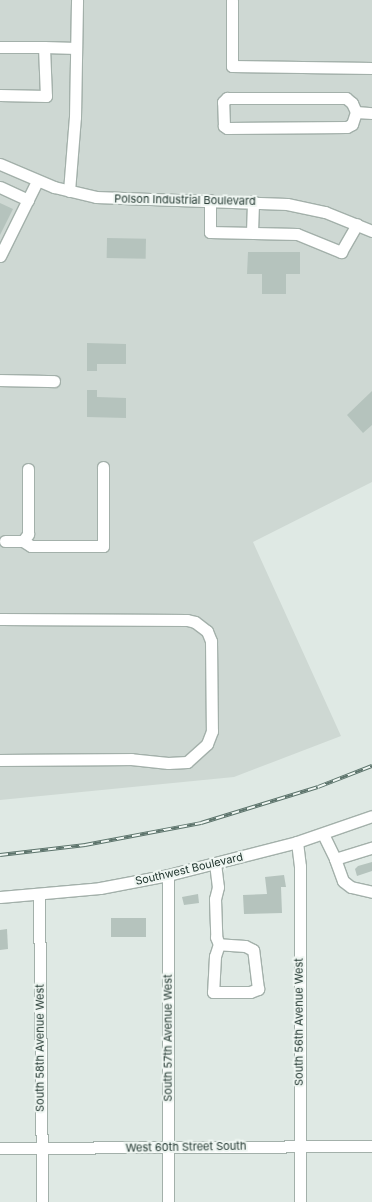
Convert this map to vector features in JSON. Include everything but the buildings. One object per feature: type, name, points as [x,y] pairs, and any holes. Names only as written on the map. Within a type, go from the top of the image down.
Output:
[{"type":"street","points":[[69,191],[75,117],[77,0]]},
{"type":"street","points":[[232,0],[232,66],[372,68]]},
{"type":"street","points":[[0,47],[76,48]]},
{"type":"street","points":[[0,95],[46,96],[44,47]]},
{"type":"street","points":[[227,98],[346,98],[352,103],[356,112],[352,124],[347,127],[227,128],[224,126],[223,102],[227,98]]},
{"type":"street","points":[[356,112],[372,113]]},
{"type":"street","name":"Polson Industrial Boulevard","points":[[0,164],[37,182],[69,191],[113,199],[253,201],[304,207],[371,228]]},
{"type":"street","points":[[0,256],[37,182]]},
{"type":"street","points":[[0,187],[28,200]]},
{"type":"street","points":[[210,200],[210,232],[297,234],[341,252],[357,224]]},
{"type":"street","points":[[252,232],[253,201]]},
{"type":"street","points":[[0,380],[54,381]]},
{"type":"street","points":[[2,542],[22,541],[31,546],[103,546],[103,467]]},
{"type":"street","points":[[22,541],[28,534],[28,469]]},
{"type":"street","points":[[0,619],[186,620],[195,622],[207,631],[211,641],[212,731],[207,744],[186,762],[168,763],[131,759],[0,760]]},
{"type":"street","name":"Southwest Boulevard","points":[[0,897],[100,888],[168,875],[297,842],[372,816]]},
{"type":"street","points":[[323,834],[335,859],[342,881],[351,887],[372,892]]},
{"type":"street","name":"South 56th Avenue West","points":[[297,842],[300,866],[300,1202]]},
{"type":"street","points":[[335,859],[372,848]]},
{"type":"street","points":[[215,863],[218,887],[215,899],[215,929],[219,944],[215,956],[212,992],[250,992],[258,989],[254,950],[245,946],[219,944]]},
{"type":"street","name":"South 57th Avenue West","points":[[168,875],[168,1202]]},
{"type":"street","name":"South 58th Avenue West","points":[[39,894],[42,1202]]},
{"type":"street","name":"West 60th Street South","points":[[0,1148],[372,1146]]},
{"type":"shaded area","points":[[0,0],[372,0],[372,482],[253,542],[341,736],[234,777],[0,800]]},
{"type":"railway","points":[[0,855],[85,845],[201,823],[318,787],[372,766]]}]
